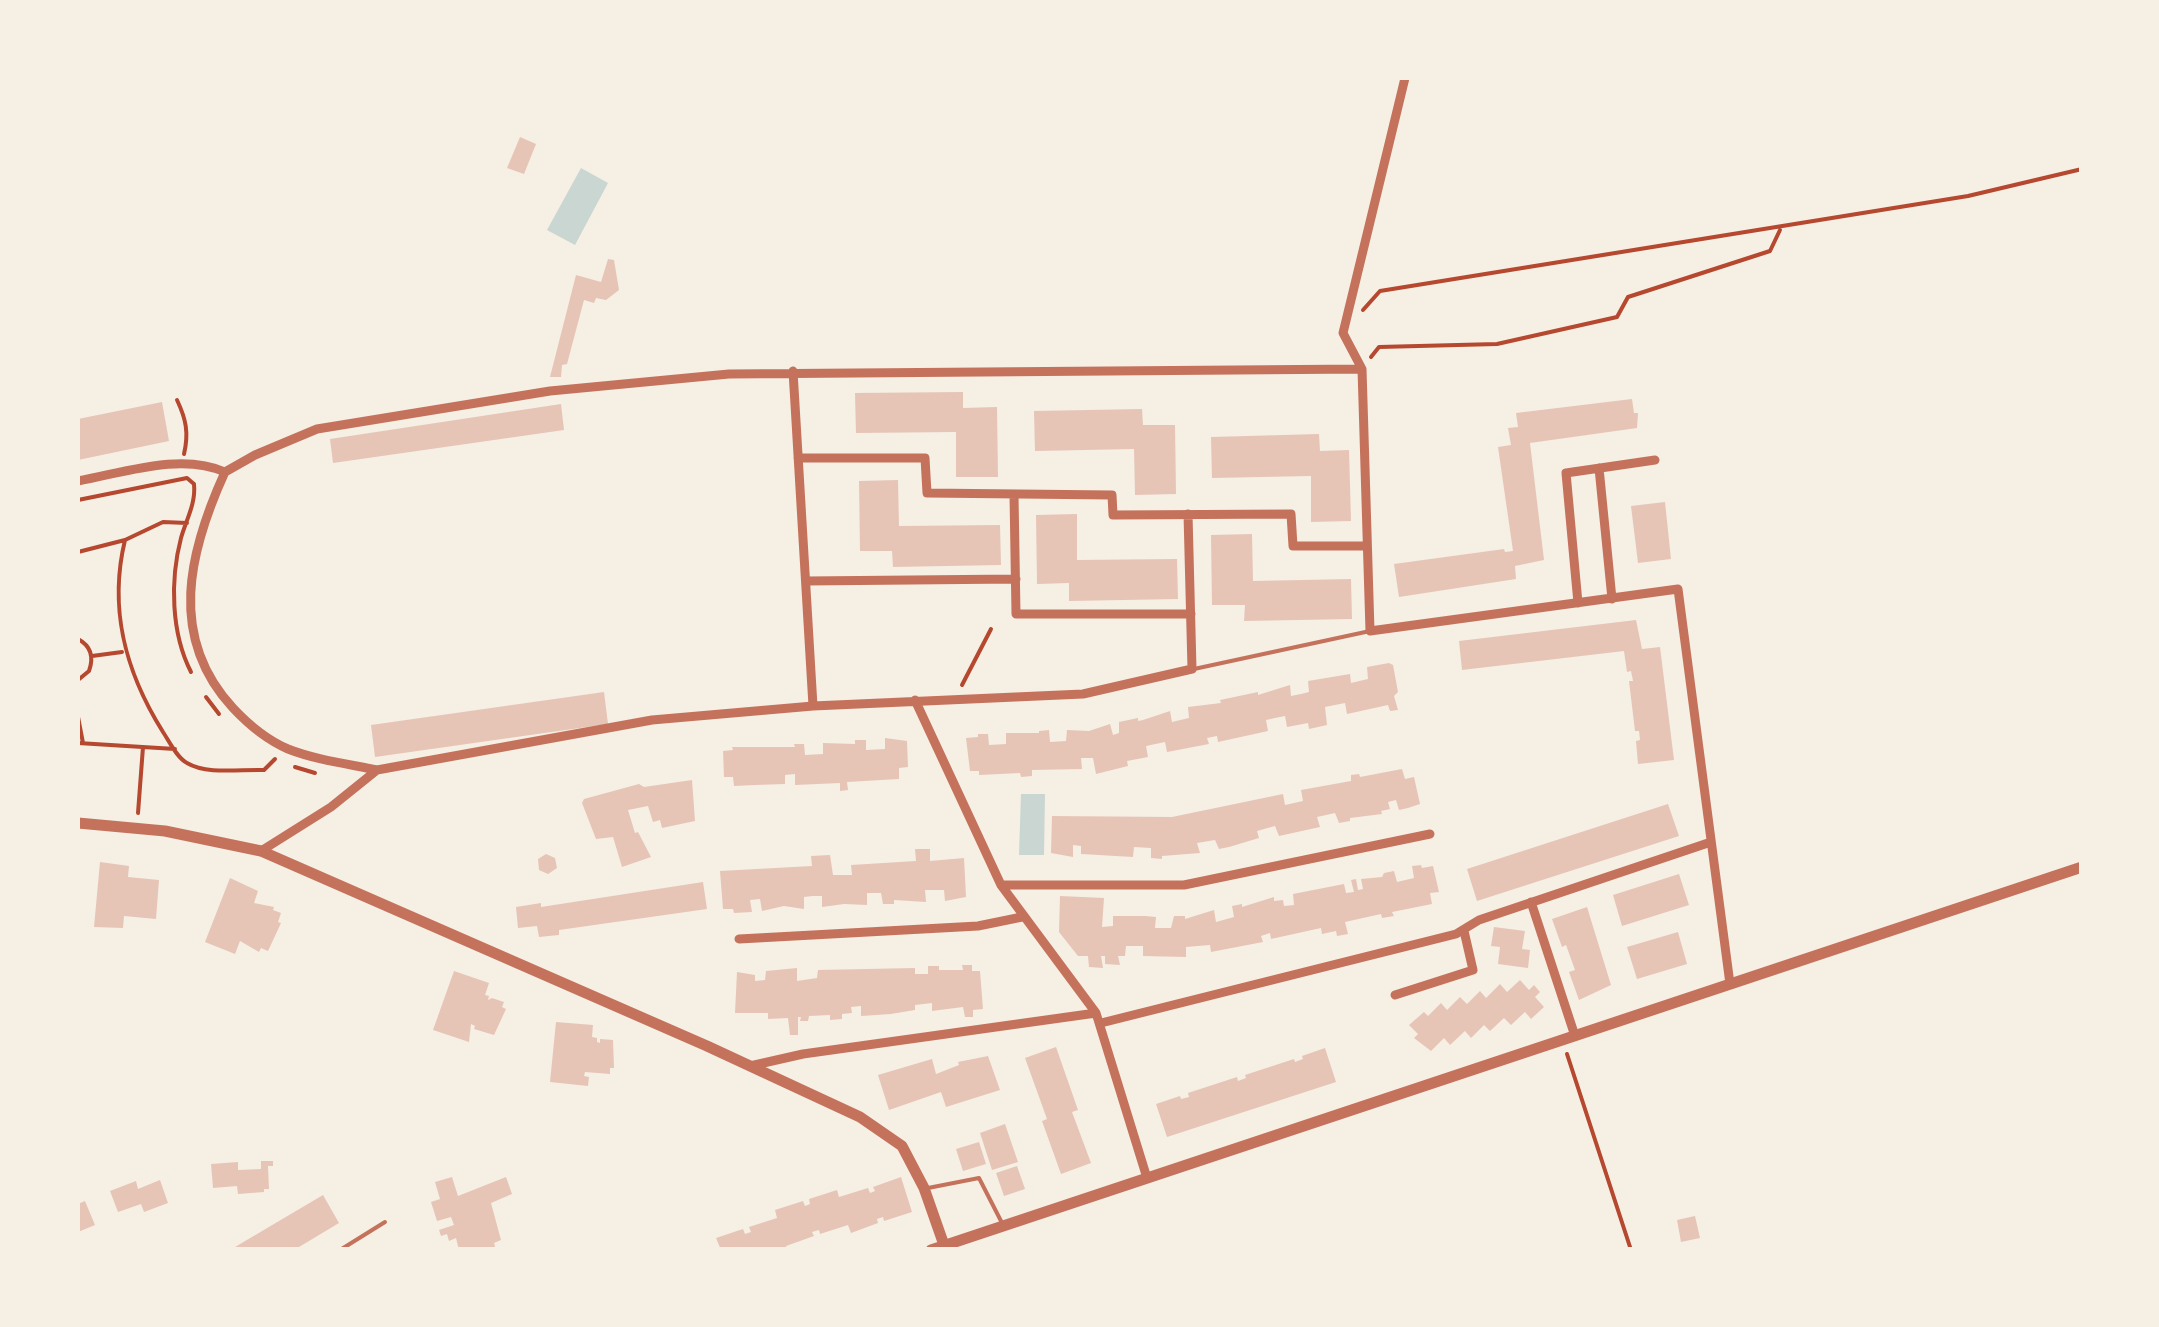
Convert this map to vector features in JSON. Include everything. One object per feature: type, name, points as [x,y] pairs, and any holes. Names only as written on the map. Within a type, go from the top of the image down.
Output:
[{"type":"street","points":[[1406,78],[1343,333],[1362,369],[1370,631],[1678,589],[1730,984]]},
{"type":"street","points":[[1188,514],[1192,669],[1083,694],[814,706],[652,720],[378,770],[285,748],[248,723],[221,694],[197,649],[189,602],[193,558],[202,524],[225,472],[316,429],[550,391],[728,374],[1362,369]]},
{"type":"street","points":[[793,371],[814,706]]},
{"type":"street","points":[[798,458],[925,458],[927,493],[1112,495],[1113,516],[1290,514],[1292,546],[1367,546]]},
{"type":"street","points":[[1578,603],[1566,473],[1655,460]]},
{"type":"street","points":[[78,481],[182,463],[225,472]]},
{"type":"street","points":[[1599,468],[1612,598]]},
{"type":"street","points":[[1014,495],[1016,614],[1191,614]]},
{"type":"street","points":[[806,581],[1016,579]]},
{"type":"street","points":[[915,700],[1001,885],[1096,1013],[1147,1178]]},
{"type":"street","points":[[261,851],[331,807],[378,770]]},
{"type":"street","points":[[78,823],[136,827],[261,851],[860,1117],[902,1146],[924,1188],[938,1247],[2082,867]]},
{"type":"street","points":[[1001,885],[1184,884],[1430,834]]},
{"type":"street","points":[[1101,1024],[1464,931],[1479,920],[1711,842]]},
{"type":"street","points":[[1531,902],[1568,1038]]},
{"type":"street","points":[[739,939],[978,926],[1022,916]]},
{"type":"street","points":[[1395,995],[1473,970],[1464,931]]},
{"type":"street","points":[[750,1066],[803,1054],[1096,1013]]},
{"type":"lane","points":[[1192,669],[1370,631]]},
{"type":"lane","points":[[924,1188],[979,1178],[1003,1226]]},
{"type":"lane","points":[[340,1250],[385,1222]]},
{"type":"path","points":[[1343,333],[1380,290],[1968,196],[2082,168]]},
{"type":"path","points":[[1362,369],[1379,347],[1497,344],[1617,317],[1628,296],[1770,251],[1781,228]]},
{"type":"path","points":[[177,400],[186,417],[188,437],[182,463]]},
{"type":"path","points":[[78,500],[187,478],[194,484],[176,564],[174,593],[180,643],[193,674]]},
{"type":"path","points":[[78,552],[125,540],[162,522],[202,524]]},
{"type":"path","points":[[125,540],[117,595],[124,652],[141,697],[174,748],[186,763],[209,769],[264,770],[285,748]]},
{"type":"path","points":[[956,698],[991,629]]},
{"type":"path","points":[[78,640],[92,656],[89,671],[78,680]]},
{"type":"path","points":[[92,656],[124,652]]},
{"type":"path","points":[[198,685],[222,718]]},
{"type":"path","points":[[78,717],[80,743],[174,748]]},
{"type":"path","points":[[136,827],[143,747]]},
{"type":"path","points":[[268,755],[306,772],[323,774]]},
{"type":"path","points":[[1568,1038],[1631,1250]]},
{"type":"shaded area","points":[[581,168],[608,183],[575,245],[547,230]]},
{"type":"shaded area","points":[[1021,794],[1045,794],[1044,855],[1019,855]]},
{"type":"building","points":[[520,137],[536,144],[524,174],[507,168]]},
{"type":"building","points":[[608,259],[614,260],[619,290],[606,300],[584,300],[567,364],[562,365],[561,377],[550,377],[576,275],[601,282]]},
{"type":"building","points":[[963,392],[963,408],[997,407],[998,477],[956,477],[956,432],[856,433],[855,393]]},
{"type":"building","points":[[1632,399],[1634,413],[1638,413],[1637,428],[1530,443],[1544,560],[1515,566],[1516,579],[1399,597],[1394,564],[1513,551],[1498,447],[1511,445],[1508,428],[1518,427],[1516,413]]},
{"type":"building","points":[[162,402],[169,441],[78,460],[78,419]]},
{"type":"building","points":[[561,404],[564,430],[333,463],[330,439]]},
{"type":"building","points":[[1142,409],[1143,425],[1175,425],[1176,494],[1135,495],[1134,449],[1035,451],[1034,411]]},
{"type":"building","points":[[1319,434],[1320,451],[1349,450],[1351,521],[1311,522],[1311,476],[1212,478],[1211,437]]},
{"type":"building","points":[[898,480],[899,526],[1000,525],[1001,565],[893,567],[892,551],[860,551],[859,481]]},
{"type":"building","points":[[1665,502],[1671,559],[1638,563],[1631,506]]},
{"type":"building","points":[[1077,514],[1077,560],[1177,559],[1178,599],[1069,601],[1069,583],[1037,584],[1036,515]]},
{"type":"building","points":[[1252,534],[1253,581],[1351,579],[1352,619],[1244,621],[1245,605],[1212,605],[1211,535]]},
{"type":"building","points":[[1636,620],[1642,649],[1660,647],[1674,760],[1638,764],[1636,741],[1640,740],[1639,731],[1635,731],[1629,681],[1633,681],[1631,671],[1627,672],[1624,651],[1462,670],[1459,641]]},
{"type":"building","points":[[1393,665],[1398,710],[1390,711],[1388,705],[1347,714],[1345,703],[1325,707],[1327,725],[1309,729],[1308,723],[1287,727],[1285,716],[1275,718],[1266,720],[1268,731],[1218,742],[1217,736],[1207,738],[1209,744],[1167,752],[1165,742],[1146,746],[1148,757],[1096,774],[1093,758],[1081,758],[1082,769],[1032,770],[1032,776],[979,775],[979,771],[970,771],[966,738],[978,734],[988,734],[989,745],[1006,744],[1006,733],[1049,730],[1050,742],[1066,741],[1067,730],[1089,731],[1110,724],[1113,735],[1119,733],[1119,722],[1143,720],[1170,711],[1172,722],[1189,718],[1188,707],[1221,703],[1220,700],[1258,695],[1290,685],[1291,696],[1301,694],[1309,692],[1308,681],[1350,674],[1351,683],[1368,679],[1367,667]]},
{"type":"building","points":[[604,692],[608,724],[375,757],[371,725]]},
{"type":"building","points":[[885,738],[907,741],[908,767],[899,768],[899,779],[847,782],[848,790],[840,791],[840,783],[795,785],[795,774],[785,775],[785,784],[734,786],[733,777],[724,777],[723,751],[733,750],[732,747],[804,744],[805,755],[823,754],[823,743],[855,744],[855,740],[866,740],[866,750],[885,749]]},
{"type":"building","points":[[1402,769],[1405,779],[1414,777],[1420,804],[1399,810],[1396,800],[1388,802],[1390,809],[1381,811],[1382,814],[1339,823],[1335,813],[1317,817],[1320,827],[1279,836],[1275,826],[1257,831],[1259,838],[1229,847],[1219,849],[1215,840],[1197,843],[1200,853],[1162,859],[1151,858],[1151,848],[1134,847],[1133,857],[1081,854],[1081,846],[1073,845],[1073,857],[1051,853],[1052,816],[1172,817],[1283,794],[1285,805],[1303,801],[1301,790],[1351,781],[1351,775],[1360,777]]},
{"type":"building","points":[[692,780],[695,821],[662,828],[660,820],[653,822],[648,806],[628,810],[635,833],[638,832],[651,857],[622,867],[613,837],[596,839],[582,803],[584,799],[639,784],[644,787]]},
{"type":"building","points":[[1668,804],[1679,836],[1477,901],[1467,869]]},
{"type":"building","points":[[915,849],[930,849],[930,861],[964,858],[966,897],[945,901],[944,890],[925,890],[926,902],[894,900],[894,904],[883,904],[881,893],[867,893],[867,905],[822,907],[822,896],[813,896],[804,897],[804,909],[784,906],[762,911],[760,899],[750,900],[752,912],[723,909],[720,871],[812,866],[811,856],[830,855],[833,875],[852,875],[851,865],[916,861]]},
{"type":"building","points":[[546,854],[555,858],[557,868],[548,874],[539,870],[538,859]]},
{"type":"building","points":[[100,862],[129,866],[128,877],[159,880],[156,919],[124,916],[123,928],[94,927]]},
{"type":"building","points":[[1412,866],[1433,866],[1439,892],[1430,893],[1432,904],[1392,912],[1394,916],[1382,918],[1381,914],[1345,922],[1348,934],[1322,934],[1321,928],[1271,939],[1270,933],[1261,936],[1263,942],[1211,952],[1210,945],[1186,947],[1186,957],[1143,956],[1143,946],[1126,946],[1125,956],[1118,956],[1120,965],[1105,964],[1105,956],[1101,956],[1103,968],[1089,967],[1088,956],[1078,956],[1059,932],[1060,896],[1104,898],[1102,927],[1113,926],[1113,916],[1146,916],[1156,917],[1155,928],[1171,928],[1174,916],[1185,919],[1214,910],[1216,922],[1234,917],[1232,906],[1242,907],[1274,897],[1274,901],[1283,900],[1284,906],[1294,905],[1293,894],[1344,884],[1346,893],[1354,892],[1351,880],[1356,879],[1358,890],[1363,889],[1361,879],[1382,877],[1394,871],[1397,882],[1414,878]]},
{"type":"building","points":[[1679,874],[1689,905],[1622,926],[1613,895]]},
{"type":"building","points":[[230,878],[258,891],[254,903],[274,907],[281,913],[281,923],[268,951],[261,948],[259,952],[240,941],[235,954],[205,942]]},
{"type":"building","points":[[703,882],[707,909],[559,930],[559,935],[539,937],[537,926],[518,928],[516,907],[541,903],[541,907]]},
{"type":"building","points":[[1587,907],[1611,985],[1579,1000],[1569,972],[1575,970],[1552,919]]},
{"type":"building","points":[[1494,927],[1525,931],[1522,949],[1530,950],[1528,968],[1498,964],[1500,947],[1491,946]]},
{"type":"building","points":[[1678,932],[1687,964],[1637,979],[1627,947]]},
{"type":"building","points":[[962,965],[972,965],[972,971],[980,971],[983,1009],[973,1010],[973,1017],[965,1017],[963,1007],[932,1011],[932,1003],[915,1005],[915,1010],[861,1016],[861,1006],[851,1007],[852,1013],[842,1014],[842,1019],[809,1016],[808,1021],[800,1021],[798,1017],[798,1035],[790,1035],[788,1018],[768,1019],[768,1013],[735,1013],[737,972],[755,975],[755,981],[765,980],[766,971],[797,968],[797,981],[817,978],[818,970],[915,968],[915,974],[928,974],[928,966],[963,970]]},
{"type":"building","points":[[454,971],[489,983],[485,995],[488,1000],[504,1002],[502,1007],[506,1009],[494,1035],[474,1029],[471,1024],[469,1042],[433,1030]]},
{"type":"building","points":[[1520,980],[1529,990],[1534,985],[1540,992],[1535,997],[1544,1007],[1531,1019],[1525,1012],[1511,1025],[1504,1018],[1490,1031],[1484,1025],[1471,1038],[1465,1031],[1450,1045],[1444,1038],[1431,1051],[1414,1038],[1418,1034],[1409,1025],[1424,1012],[1428,1016],[1441,1003],[1447,1010],[1460,997],[1467,1004],[1480,991],[1486,998],[1500,984],[1507,992]]},
{"type":"building","points":[[556,1022],[593,1025],[592,1037],[597,1042],[613,1040],[614,1068],[610,1068],[610,1074],[585,1072],[588,1086],[550,1082]]},
{"type":"building","points":[[1056,1047],[1078,1110],[1072,1112],[1091,1163],[1061,1174],[1025,1058]]},
{"type":"building","points":[[1325,1048],[1336,1082],[1167,1137],[1156,1104],[1189,1097],[1188,1093],[1237,1077],[1238,1081],[1245,1075],[1294,1059],[1295,1062]]},
{"type":"building","points":[[988,1056],[1000,1090],[946,1107],[941,1092],[889,1110],[878,1075],[932,1059],[936,1074],[959,1065],[958,1062]]},
{"type":"building","points":[[1005,1124],[1018,1162],[992,1170],[980,1133]]},
{"type":"building","points":[[979,1142],[986,1164],[963,1171],[956,1149]]},
{"type":"building","points":[[261,1161],[273,1161],[273,1166],[268,1166],[269,1189],[264,1192],[238,1194],[237,1186],[213,1188],[211,1164],[238,1162],[238,1170],[261,1169]]},
{"type":"building","points":[[1017,1166],[1025,1189],[1004,1196],[996,1173]]},
{"type":"building","points":[[452,1177],[458,1196],[506,1177],[512,1194],[491,1203],[501,1240],[494,1243],[496,1250],[459,1250],[456,1238],[449,1241],[447,1234],[441,1236],[439,1230],[454,1225],[451,1217],[437,1221],[431,1202],[440,1199],[435,1182]]},
{"type":"building","points":[[901,1177],[912,1212],[884,1221],[883,1217],[877,1219],[878,1223],[851,1233],[848,1225],[820,1234],[819,1230],[812,1232],[814,1236],[786,1246],[788,1250],[721,1250],[716,1238],[743,1229],[745,1234],[751,1232],[749,1227],[777,1218],[775,1210],[803,1201],[805,1206],[810,1204],[809,1199],[837,1190],[839,1197],[868,1188],[870,1193],[875,1191],[873,1187]]},
{"type":"building","points":[[160,1180],[168,1203],[144,1212],[141,1204],[118,1212],[110,1191],[136,1181],[138,1189]]},
{"type":"building","points":[[323,1195],[339,1223],[294,1250],[230,1250]]},
{"type":"building","points":[[85,1201],[95,1225],[78,1232],[78,1204]]},
{"type":"building","points":[[1695,1216],[1700,1238],[1681,1242],[1677,1220]]}]
